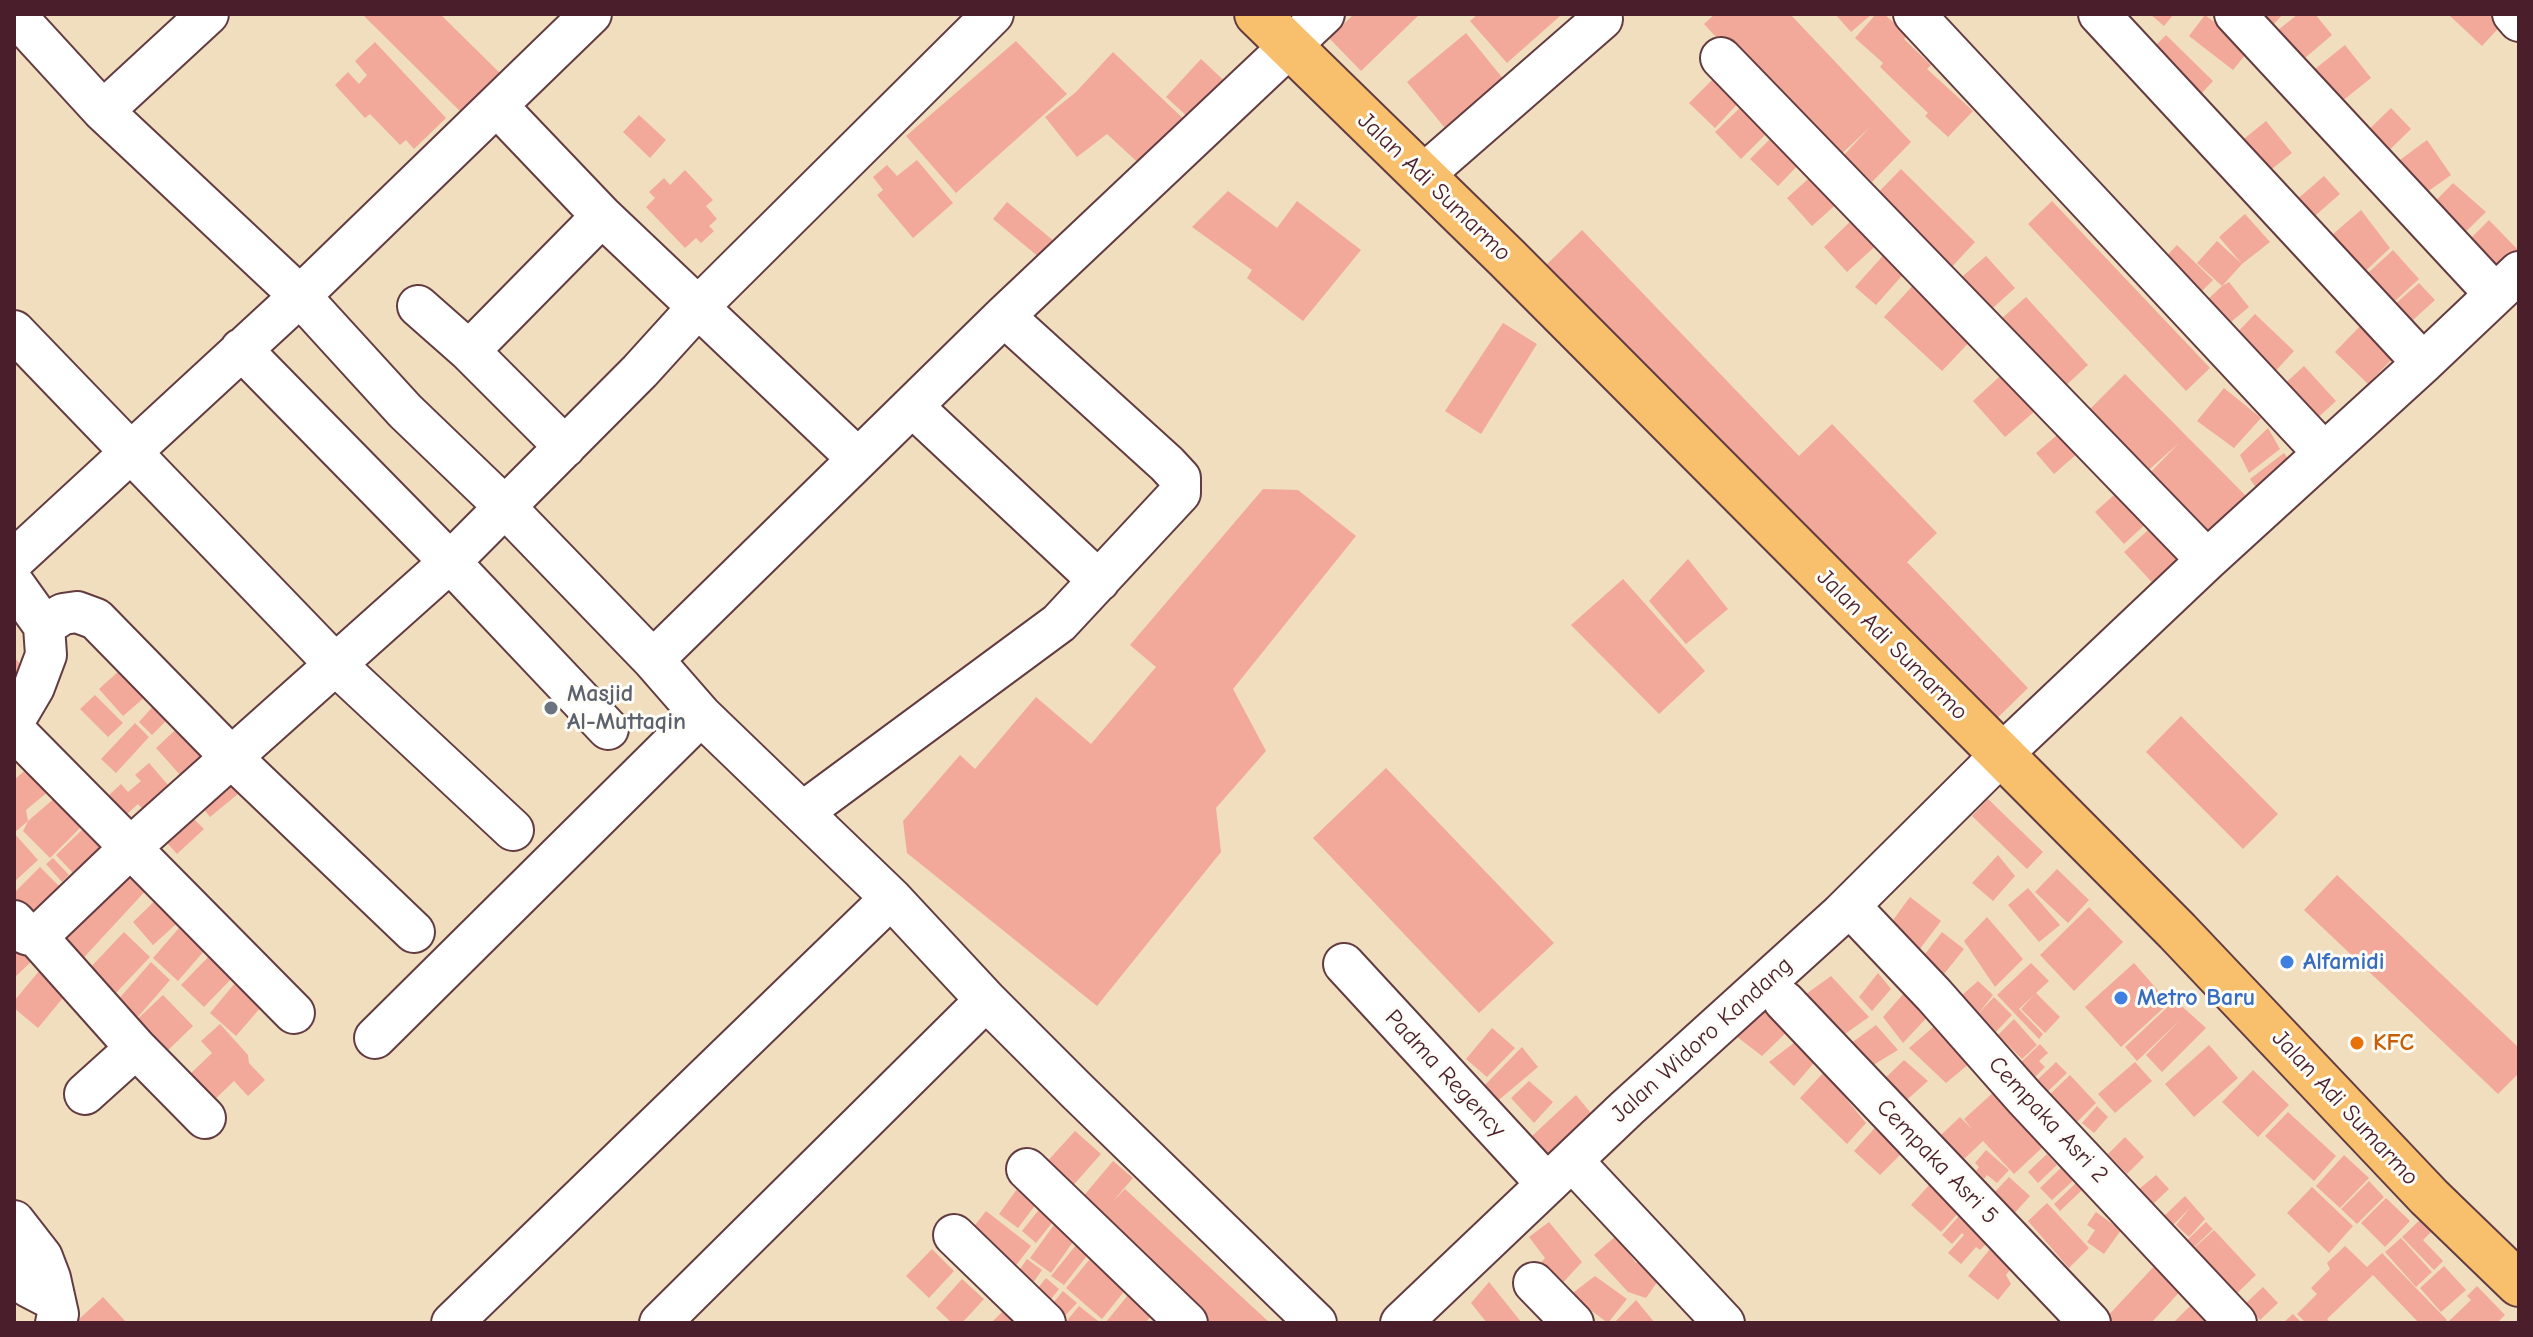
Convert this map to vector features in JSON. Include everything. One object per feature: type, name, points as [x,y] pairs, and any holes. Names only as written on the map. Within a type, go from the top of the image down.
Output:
[{"type":"main road","name":"Jalan Adi Sumarmo","points":[[1257,14],[1517,268],[2177,931],[2429,1197],[2519,1284]]},
{"type":"street","points":[[14,14],[103,111],[300,296],[405,411],[506,508],[653,660],[701,715],[891,898],[986,1000],[1316,1323]]},
{"type":"street","points":[[103,111],[208,14]]},
{"type":"street","points":[[14,560],[300,296],[591,14]]},
{"type":"street","points":[[205,1118],[26,929],[131,847],[450,562],[640,371],[699,306],[993,14]]},
{"type":"street","points":[[653,660],[1004,316],[1324,14]]},
{"type":"street","points":[[1914,14],[2324,453]]},
{"type":"street","points":[[2099,14],[2423,363]]},
{"type":"street","points":[[2235,14],[2507,283]]},
{"type":"street","points":[[2513,14],[2519,21]]},
{"type":"street","points":[[1422,176],[1602,19]]},
{"type":"street","points":[[1721,58],[2207,560]]},
{"type":"street","points":[[498,107],[602,216],[857,458]]},
{"type":"street","points":[[469,351],[602,216]]},
{"type":"street","name":"Jalan Widoro Kandang","points":[[1415,1321],[1563,1176],[1841,914],[2001,755],[2507,283]]},
{"type":"street","points":[[418,306],[469,351],[565,447]]},
{"type":"street","points":[[803,812],[1059,623],[1180,493],[1180,478],[1004,316]]},
{"type":"street","points":[[14,331],[336,665],[513,830]]},
{"type":"street","points":[[241,349],[608,729]]},
{"type":"street","points":[[913,407],[1099,581]]},
{"type":"street","points":[[14,584],[44,626],[46,655],[17,728],[294,1013]]},
{"type":"street","points":[[44,626],[63,614],[77,612],[96,619],[232,758],[414,932]]},
{"type":"street","points":[[375,1038],[701,715]]},
{"type":"street","points":[[452,1323],[891,898]]},
{"type":"street","name":"Cempaka Asri 2","points":[[1860,917],[2236,1323]]},
{"type":"street","name":"Padma Regency","points":[[1344,964],[1563,1176],[1724,1323]]},
{"type":"street","points":[[660,1323],[986,1000]]},
{"type":"street","name":"Cempaka Asri 5","points":[[1784,1001],[2090,1323]]},
{"type":"street","points":[[85,1094],[136,1048]]},
{"type":"street","points":[[1027,1169],[1187,1323]]},
{"type":"street","points":[[14,1221],[42,1257],[50,1278],[55,1312]]},
{"type":"street","points":[[954,1235],[1045,1323]]},
{"type":"street","points":[[14,1272],[55,1312]]},
{"type":"street","points":[[1534,1283],[1573,1323]]},
{"type":"building","points":[[362,14],[440,14],[509,82],[470,121]]},
{"type":"building","points":[[1354,14],[1420,14],[1361,71],[1329,38]]},
{"type":"building","points":[[1478,14],[1560,16],[1507,63],[1470,21]]},
{"type":"building","points":[[1715,14],[1790,14],[1911,142],[1872,182],[1844,155],[1870,127],[1832,163],[1704,24]]},
{"type":"building","points":[[1835,14],[1872,14],[1851,32]]},
{"type":"building","points":[[1876,14],[1884,14],[1908,35],[1904,39],[1931,65],[1927,69],[1973,111],[1948,137],[1880,67],[1883,63],[1855,38]]},
{"type":"building","points":[[2150,14],[2174,14],[2164,26]]},
{"type":"building","points":[[2240,14],[2283,14],[2263,36]]},
{"type":"building","points":[[2298,14],[2315,14],[2332,35],[2292,69],[2267,39]]},
{"type":"building","points":[[2448,14],[2501,14],[2506,20],[2482,46]]},
{"type":"building","points":[[2205,15],[2250,49],[2233,70],[2189,36]]},
{"type":"building","points":[[1466,33],[1513,91],[1454,139],[1407,82]]},
{"type":"building","points":[[2166,35],[2213,81],[2190,106],[2142,59]]},
{"type":"building","points":[[1016,41],[1067,94],[956,193],[906,136]]},
{"type":"building","points":[[375,42],[446,118],[414,149],[406,140],[400,145],[370,114],[365,118],[335,85],[348,72],[359,84],[367,75],[355,61]]},
{"type":"building","points":[[2345,45],[2371,78],[2331,110],[2305,77]]},
{"type":"building","points":[[1113,52],[1190,125],[1147,171],[1107,134],[1077,157],[1045,117],[1076,92]]},
{"type":"building","points":[[1201,59],[1234,90],[1199,127],[1166,97]]},
{"type":"building","points":[[1716,76],[1741,100],[1715,128],[1689,103]]},
{"type":"building","points":[[1746,102],[1772,128],[1741,159],[1715,132]]},
{"type":"building","points":[[2391,108],[2411,129],[2378,161],[2358,140]]},
{"type":"building","points":[[639,115],[666,140],[650,158],[623,132]]},
{"type":"building","points":[[2266,121],[2292,153],[2258,180],[2233,148]]},
{"type":"building","points":[[1776,133],[1803,160],[1778,186],[1750,159]]},
{"type":"building","points":[[2427,140],[2451,175],[2413,202],[2389,168]]},
{"type":"building","points":[[917,160],[953,203],[913,238],[877,195],[883,190],[873,177],[887,165],[897,176]]},
{"type":"building","points":[[1901,169],[1975,242],[1948,271],[1873,198]]},
{"type":"building","points":[[685,170],[713,200],[706,206],[717,219],[709,226],[714,231],[701,243],[696,238],[685,248],[646,207],[655,198],[649,192],[664,178],[670,185]]},
{"type":"building","points":[[1816,172],[1841,200],[1812,226],[1787,198]]},
{"type":"building","points":[[2324,176],[2340,194],[2309,221],[2294,202]]},
{"type":"building","points":[[2453,183],[2486,212],[2453,244],[2424,213]]},
{"type":"building","points":[[1228,191],[1277,228],[1297,201],[1361,250],[1303,321],[1247,278],[1252,270],[1192,227]]},
{"type":"building","points":[[2052,201],[2210,368],[2186,391],[2028,224]]},
{"type":"building","points":[[1007,202],[1055,242],[1040,258],[993,219]]},
{"type":"building","points":[[2361,210],[2390,248],[2355,281],[2325,241]]},
{"type":"building","points":[[1858,214],[1882,240],[1847,272],[1824,247]]},
{"type":"building","points":[[2245,214],[2270,242],[2242,264],[2219,237]]},
{"type":"building","points":[[2489,220],[2519,251],[2519,259],[2493,284],[2460,249]]},
{"type":"building","points":[[1582,230],[1799,456],[1832,424],[1937,533],[1907,562],[2028,688],[1984,731],[1541,270]]},
{"type":"building","points":[[2217,241],[2242,264],[2222,286],[2197,263]]},
{"type":"building","points":[[2177,245],[2213,280],[2190,303],[2154,269]]},
{"type":"building","points":[[1888,250],[1908,269],[1876,305],[1855,287]]},
{"type":"building","points":[[2393,250],[2419,279],[2384,311],[2357,283]]},
{"type":"building","points":[[1986,256],[2015,288],[1984,316],[1955,283]]},
{"type":"building","points":[[1918,280],[1976,335],[1942,371],[1884,317]]},
{"type":"building","points":[[2229,282],[2249,307],[2225,327],[2205,302]]},
{"type":"building","points":[[2419,283],[2435,300],[2402,330],[2386,312]]},
{"type":"building","points":[[2026,297],[2088,365],[2062,389],[2000,320]]},
{"type":"building","points":[[2255,314],[2294,351],[2270,377],[2230,340]]},
{"type":"building","points":[[1503,323],[1537,344],[1481,434],[1445,411]]},
{"type":"building","points":[[2363,323],[2396,355],[2368,384],[2335,352]]},
{"type":"building","points":[[2304,366],[2336,401],[2312,423],[2280,388]]},
{"type":"building","points":[[2010,367],[2043,404],[2005,437],[1973,401]]},
{"type":"building","points":[[2125,374],[2247,497],[2204,537],[2144,479],[2179,443],[2143,475],[2082,417]]},
{"type":"building","points":[[2224,388],[2261,418],[2234,448],[2197,421]]},
{"type":"building","points":[[2268,428],[2280,449],[2249,473],[2240,455]]},
{"type":"building","points":[[2062,431],[2079,452],[2054,474],[2036,453]]},
{"type":"building","points":[[2284,453],[2298,473],[2264,499],[2250,479]]},
{"type":"building","points":[[2122,488],[2150,520],[2124,544],[2095,512]]},
{"type":"building","points":[[1263,489],[1298,490],[1356,536],[1233,689],[1266,751],[1216,808],[1221,852],[1097,1006],[907,853],[903,821],[960,755],[975,769],[1036,697],[1091,744],[1156,667],[1130,645]]},
{"type":"building","points":[[2158,521],[2193,560],[2160,591],[2124,552]]},
{"type":"building","points":[[1688,559],[1728,609],[1686,644],[1649,601]]},
{"type":"building","points":[[1623,579],[1705,671],[1659,714],[1571,625]]},
{"type":"building","points":[[14,657],[25,670],[14,680]]},
{"type":"building","points":[[120,670],[145,697],[123,716],[99,689]]},
{"type":"building","points":[[95,695],[123,723],[108,737],[80,709]]},
{"type":"building","points":[[156,703],[170,717],[152,735],[139,722]]},
{"type":"building","points":[[2181,716],[2278,814],[2243,849],[2146,752]]},
{"type":"building","points":[[186,720],[212,748],[181,776],[156,748]]},
{"type":"building","points":[[135,723],[149,737],[116,773],[101,759]]},
{"type":"building","points":[[149,763],[168,785],[154,797],[158,802],[146,813],[138,804],[125,816],[108,796],[121,784],[128,792],[141,781],[135,775]]},
{"type":"building","points":[[30,766],[50,790],[26,810],[28,821],[14,833],[14,780]]},
{"type":"building","points":[[1386,768],[1554,943],[1479,1013],[1313,838]]},
{"type":"building","points":[[227,770],[244,789],[210,817],[194,797]]},
{"type":"building","points":[[64,790],[91,817],[50,858],[23,831],[28,821]]},
{"type":"building","points":[[1988,799],[2043,852],[2027,869],[1972,816]]},
{"type":"building","points":[[185,810],[204,829],[177,854],[159,834]]},
{"type":"building","points":[[86,826],[104,845],[74,874],[56,855]]},
{"type":"building","points":[[14,833],[38,860],[14,882]]},
{"type":"building","points":[[1998,855],[2015,876],[1993,901],[1972,883]]},
{"type":"building","points":[[53,858],[69,875],[62,882],[46,864]]},
{"type":"building","points":[[123,861],[150,886],[75,967],[48,942]]},
{"type":"building","points":[[40,867],[60,887],[29,917],[14,902],[14,893]]},
{"type":"building","points":[[2057,869],[2089,900],[2068,923],[2035,892]]},
{"type":"building","points":[[2337,875],[2519,1048],[2519,1073],[2498,1094],[2304,910]]},
{"type":"building","points":[[2028,888],[2060,925],[2039,942],[2008,905]]},
{"type":"building","points":[[163,893],[184,917],[153,945],[133,922]]},
{"type":"building","points":[[1910,897],[1941,921],[1913,958],[1882,935]]},
{"type":"building","points":[[2089,907],[2123,942],[2074,991],[2040,955]]},
{"type":"building","points":[[1987,917],[2023,959],[1995,987],[1964,941]]},
{"type":"building","points":[[179,928],[204,951],[178,981],[153,958]]},
{"type":"building","points":[[124,932],[150,957],[113,996],[87,971]]},
{"type":"building","points":[[1942,932],[1964,949],[1936,984],[1915,967]]},
{"type":"building","points":[[14,938],[34,959],[14,978]]},
{"type":"building","points":[[211,954],[234,976],[204,1007],[181,985]]},
{"type":"building","points":[[151,962],[170,980],[137,1018],[117,1001]]},
{"type":"building","points":[[2031,963],[2049,981],[2036,993],[2060,1017],[2045,1033],[2021,1009],[2034,995],[2019,1009],[2043,1034],[2039,1039],[1997,995]]},
{"type":"building","points":[[2134,963],[2169,1003],[2121,1047],[2085,1007]]},
{"type":"building","points":[[45,964],[72,987],[38,1028],[14,1008],[14,1001]]},
{"type":"building","points":[[1878,973],[1891,989],[1872,1011],[1859,997]]},
{"type":"building","points":[[1831,976],[1869,1017],[1842,1036],[1802,997]]},
{"type":"building","points":[[1978,981],[1993,995],[1978,1014],[1994,997],[2012,1015],[1991,1037],[1953,1003]]},
{"type":"building","points":[[235,983],[262,1006],[236,1036],[210,1013]]},
{"type":"building","points":[[1905,992],[1931,1013],[1903,1043],[1883,1017]]},
{"type":"building","points":[[163,995],[193,1026],[159,1059],[128,1028]]},
{"type":"building","points":[[2175,1000],[2206,1028],[2162,1072],[2146,1055],[2179,1021],[2137,1061],[2125,1047]]},
{"type":"building","points":[[1765,1010],[1793,1026],[1762,1056],[1736,1036]]},
{"type":"building","points":[[2014,1019],[2037,1045],[2022,1059],[1998,1035]]},
{"type":"building","points":[[1938,1023],[1976,1058],[1946,1083],[1909,1048]]},
{"type":"building","points":[[220,1024],[248,1055],[249,1063],[265,1080],[248,1096],[234,1081],[211,1103],[187,1077],[212,1053],[201,1041]]},
{"type":"building","points":[[1876,1025],[1898,1050],[1870,1067],[1850,1044]]},
{"type":"building","points":[[1492,1028],[1515,1048],[1487,1077],[1466,1059]]},
{"type":"building","points":[[1799,1039],[1820,1056],[1794,1086],[1769,1062]]},
{"type":"building","points":[[2040,1044],[2048,1053],[2039,1061],[2045,1067],[2034,1078],[2020,1063]]},
{"type":"building","points":[[2209,1045],[2238,1078],[2194,1117],[2165,1084]]},
{"type":"building","points":[[1522,1047],[1538,1067],[1494,1104],[1481,1089]]},
{"type":"building","points":[[1904,1060],[1928,1081],[1901,1105],[1880,1083]]},
{"type":"building","points":[[2056,1062],[2067,1073],[2041,1098],[2030,1087]]},
{"type":"building","points":[[2135,1062],[2152,1081],[2115,1113],[2098,1094]]},
{"type":"building","points":[[2253,1070],[2289,1105],[2258,1137],[2222,1102]]},
{"type":"building","points":[[1824,1072],[1866,1123],[1847,1144],[1800,1098]]},
{"type":"building","points":[[2070,1075],[2096,1103],[2072,1127],[2046,1098]]},
{"type":"building","points":[[1529,1081],[1553,1102],[1534,1123],[1511,1098]]},
{"type":"building","points":[[1996,1090],[2046,1144],[2014,1174],[1983,1141],[1964,1159],[1942,1143],[1946,1140],[1941,1135],[1960,1117],[1972,1129],[1964,1119]]},
{"type":"building","points":[[1576,1095],[1600,1124],[1553,1168],[1531,1137]]},
{"type":"building","points":[[2097,1106],[2108,1117],[2094,1133],[2082,1123]]},
{"type":"building","points":[[2288,1112],[2336,1156],[2314,1181],[2265,1136]]},
{"type":"building","points":[[1881,1121],[1907,1148],[1880,1175],[1854,1151]]},
{"type":"building","points":[[1075,1131],[1101,1154],[1069,1190],[1043,1166]]},
{"type":"building","points":[[2125,1137],[2144,1157],[2127,1174],[2108,1154]]},
{"type":"building","points":[[1986,1150],[2009,1170],[1997,1183],[1987,1175],[1984,1179],[1976,1171],[1979,1167],[1975,1163]]},
{"type":"building","points":[[2047,1154],[2057,1165],[2038,1183],[2028,1172]]},
{"type":"building","points":[[2344,1155],[2369,1178],[2340,1208],[2316,1186]]},
{"type":"building","points":[[1113,1161],[1133,1178],[1113,1201],[1125,1189],[1270,1323],[1203,1323],[1081,1199]]},
{"type":"building","points":[[2064,1165],[2076,1178],[2052,1200],[2040,1188]]},
{"type":"building","points":[[2156,1175],[2169,1189],[2152,1205],[2138,1190]]},
{"type":"building","points":[[2009,1177],[2030,1196],[2011,1217],[1993,1194]]},
{"type":"building","points":[[2369,1181],[2384,1197],[2357,1224],[2341,1209]]},
{"type":"building","points":[[2076,1183],[2082,1190],[2060,1211],[2054,1204]]},
{"type":"building","points":[[1930,1184],[1960,1211],[1941,1232],[1911,1205]]},
{"type":"building","points":[[1020,1185],[1040,1199],[1018,1228],[999,1214]]},
{"type":"building","points":[[2312,1187],[2353,1226],[2329,1253],[2287,1213]]},
{"type":"building","points":[[2185,1196],[2205,1219],[2189,1237],[2176,1225],[2190,1208],[2169,1229],[2160,1220]]},
{"type":"building","points":[[2386,1198],[2410,1221],[2385,1247],[2361,1223]]},
{"type":"building","points":[[1045,1202],[1059,1214],[1036,1243],[1022,1231]]},
{"type":"building","points":[[2047,1203],[2089,1248],[2069,1268],[2028,1221]]},
{"type":"building","points":[[986,1211],[1031,1246],[1010,1273],[965,1238]]},
{"type":"building","points":[[2096,1212],[2121,1230],[2104,1254],[2087,1242],[2095,1230],[2087,1225]]},
{"type":"building","points":[[1959,1216],[1994,1236],[1980,1250],[1976,1247],[1961,1264],[1948,1253],[1964,1235],[1962,1233],[1952,1244],[1942,1235]]},
{"type":"building","points":[[1059,1218],[1080,1232],[1051,1273],[1030,1258]]},
{"type":"building","points":[[2421,1219],[2432,1231],[2423,1240],[2443,1261],[2434,1270],[2402,1237]]},
{"type":"building","points":[[1549,1222],[1582,1262],[1557,1289],[1534,1270],[1545,1258],[1529,1237]]},
{"type":"building","points":[[2206,1222],[2213,1229],[2185,1256],[2179,1248]]},
{"type":"building","points":[[2214,1230],[2256,1275],[2234,1296],[2192,1250]]},
{"type":"building","points":[[1616,1236],[1636,1263],[1644,1258],[1660,1278],[1646,1298],[1628,1292],[1594,1255]]},
{"type":"building","points":[[2401,1238],[2432,1272],[2416,1287],[2385,1252]]},
{"type":"building","points":[[1081,1239],[1093,1248],[1064,1285],[1051,1276]]},
{"type":"building","points":[[2345,1246],[2367,1267],[2382,1253],[2447,1320],[2444,1323],[2419,1323],[2373,1275],[2327,1319],[2331,1323],[2306,1323],[2297,1314],[2317,1294],[2311,1288],[2330,1269],[2327,1263]]},
{"type":"building","points":[[932,1249],[954,1271],[929,1298],[906,1276]]},
{"type":"building","points":[[1990,1249],[2012,1267],[2006,1275],[2011,1284],[1998,1300],[1968,1276]]},
{"type":"building","points":[[1094,1254],[1130,1284],[1102,1319],[1066,1288]]},
{"type":"building","points":[[1027,1259],[1042,1270],[1028,1290],[1013,1279]]},
{"type":"building","points":[[2160,1260],[2186,1285],[2151,1323],[2107,1323],[2104,1320]]},
{"type":"building","points":[[2444,1266],[2466,1290],[2441,1312],[2420,1288]]},
{"type":"building","points":[[1595,1276],[1627,1299],[1608,1323],[1570,1295]]},
{"type":"building","points":[[1046,1278],[1059,1289],[1043,1309],[1029,1299]]},
{"type":"building","points":[[962,1279],[984,1299],[962,1323],[952,1323],[936,1308]]},
{"type":"building","points":[[1489,1282],[1522,1323],[1487,1323],[1471,1303]]},
{"type":"building","points":[[2477,1286],[2505,1315],[2497,1323],[2450,1323],[2471,1300],[2467,1296]]},
{"type":"building","points":[[2263,1287],[2278,1303],[2260,1320],[2245,1304]]},
{"type":"building","points":[[1133,1289],[1157,1309],[1145,1323],[1107,1323],[1106,1322]]},
{"type":"building","points":[[1063,1291],[1077,1303],[1061,1320],[1048,1309]]},
{"type":"building","points":[[103,1297],[127,1323],[77,1321]]},
{"type":"building","points":[[1636,1300],[1655,1323],[1614,1323]]},
{"type":"building","points":[[2193,1303],[2210,1321],[2208,1323],[2173,1323]]},
{"type":"building","points":[[1079,1306],[1098,1321],[1097,1323],[1065,1323]]},
{"type":"building","points":[[1007,1307],[1023,1323],[991,1323]]},
{"type":"building","points":[[2293,1314],[2302,1323],[2283,1323]]},
{"type":"place","name":"Masjid Al-Muttaqin","points":[[551,708]]},
{"type":"place","name":"Alfamidi","points":[[2287,962]]},
{"type":"place","name":"Metro Baru","points":[[2121,998]]},
{"type":"place","name":"KFC","points":[[2357,1043]]}]
